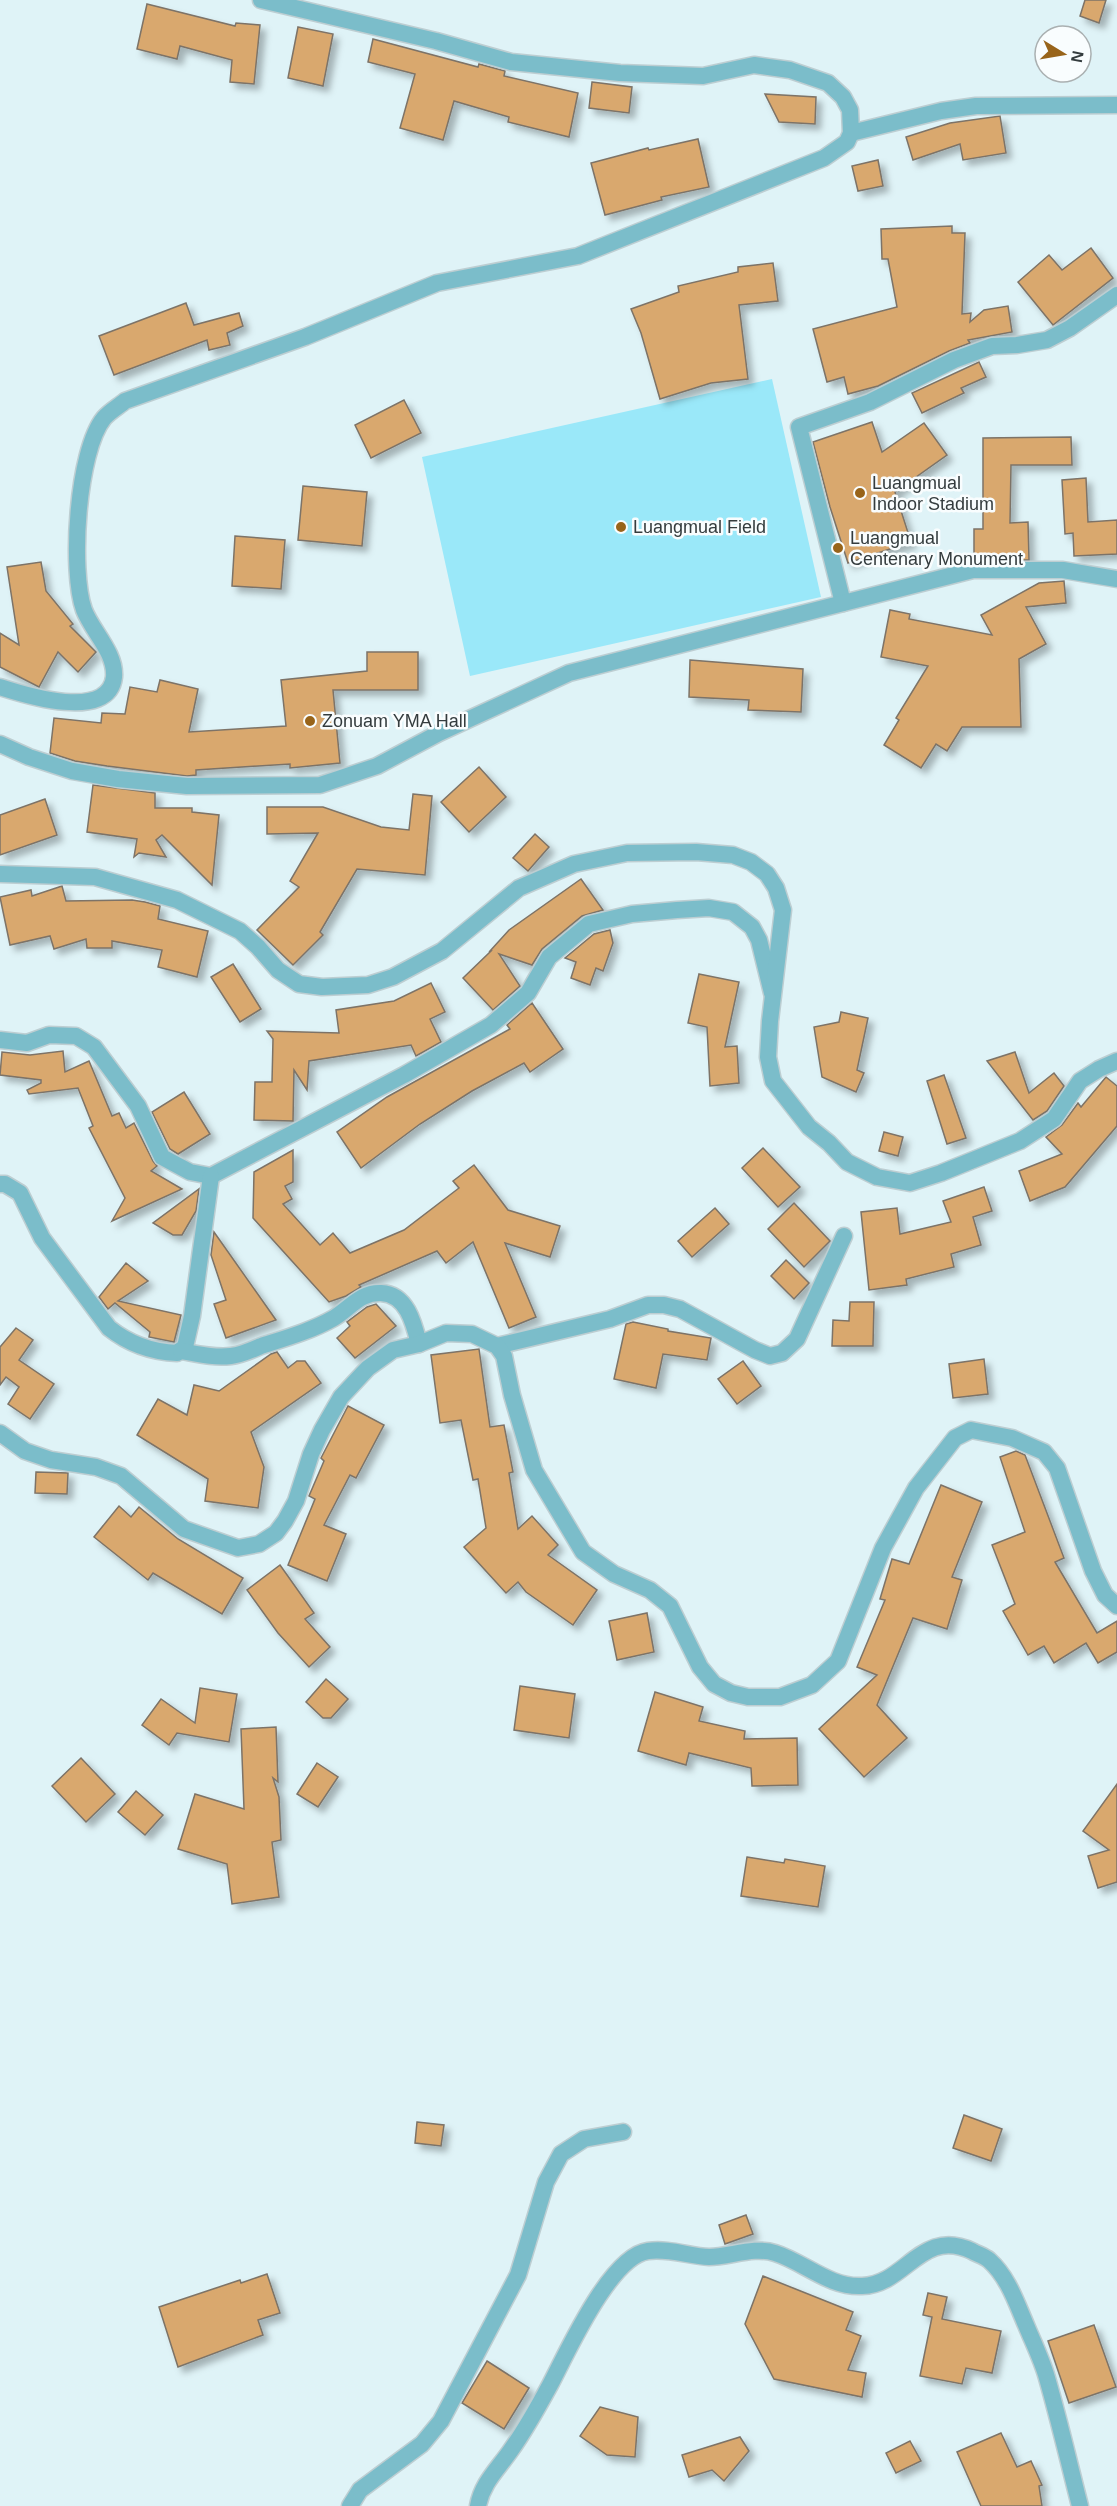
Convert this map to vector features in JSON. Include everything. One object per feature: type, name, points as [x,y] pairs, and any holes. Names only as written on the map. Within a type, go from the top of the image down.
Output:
[{"type":"street","points":[[0,687],[69,703],[90,701],[105,694],[114,678],[111,660],[92,628],[80,594],[76,532],[82,483],[93,441],[104,418],[126,401],[305,337],[437,283],[578,256],[824,158],[847,142],[851,133],[850,110],[843,97],[828,83],[790,70],[754,65],[703,76],[620,73],[511,62],[436,41],[261,0]]},
{"type":"street","points":[[851,133],[941,111],[976,106],[1117,105]]},
{"type":"street","points":[[843,603],[799,427],[870,402],[954,360],[992,346],[1047,340],[1070,328],[1117,295]]},
{"type":"street","points":[[0,744],[29,757],[72,771],[118,779],[187,786],[320,785],[377,765],[439,733],[569,673],[973,570],[1063,570],[1117,579]]},
{"type":"street","points":[[0,874],[95,877],[177,900],[240,931],[278,970],[299,984],[322,987],[368,985],[393,977],[442,951],[519,888],[574,864],[627,853],[696,852],[733,855],[751,862],[767,874],[776,888],[783,910],[772,993],[768,1057],[773,1081],[809,1127],[847,1162],[877,1177],[910,1183],[1020,1141],[1054,1119],[1080,1082],[1099,1069],[1117,1061]]},
{"type":"street","points":[[0,1040],[27,1043],[49,1035],[76,1036],[94,1047],[138,1106],[162,1157],[190,1172],[211,1176],[404,1075],[491,1025],[528,993],[549,957],[589,924],[632,915],[677,910],[710,908],[733,912],[752,927],[759,940],[772,993]]},
{"type":"street","points":[[181,1351],[186,1342],[192,1316],[211,1176]]},
{"type":"street","points":[[0,1184],[5,1184],[20,1193],[42,1238],[110,1328],[123,1340],[171,1353],[181,1351],[212,1357],[234,1356],[315,1328],[358,1299],[370,1294],[384,1293],[404,1306],[413,1320],[419,1344]]},
{"type":"street","points":[[497,1346],[610,1319],[648,1305],[664,1305],[680,1309],[755,1350],[770,1356],[782,1353],[797,1339],[844,1236]]},
{"type":"street","points":[[0,1432],[25,1451],[51,1460],[96,1467],[121,1476],[184,1529],[238,1548],[259,1544],[276,1533],[296,1501],[311,1454],[341,1397],[368,1368],[393,1350],[419,1344],[446,1333],[472,1334],[497,1346],[504,1356],[512,1395],[534,1470],[583,1552],[614,1574],[650,1590],[670,1606],[700,1667],[714,1684],[730,1693],[748,1697],[780,1697],[812,1684],[838,1661],[883,1548],[916,1488],[955,1438],[971,1430],[1012,1438],[1044,1452],[1057,1468],[1093,1572],[1106,1595],[1117,1606]]},
{"type":"street","points":[[350,2506],[360,2490],[422,2444],[441,2421],[518,2275],[546,2182],[561,2154],[584,2139],[622,2132]]},
{"type":"street","points":[[478,2506],[488,2479],[511,2451],[536,2413],[586,2315],[630,2258],[646,2251],[665,2251],[708,2257],[728,2256],[749,2251],[772,2251],[799,2262],[819,2276],[860,2287],[879,2284],[918,2255],[938,2246],[962,2247],[988,2258],[1009,2285],[1046,2375],[1080,2506]]},
{"type":"shaded area","name":"Luangmual Field","points":[[772,379],[821,597],[470,676],[422,457]]},
{"type":"building","points":[[1085,0],[1106,0],[1099,23],[1080,16]]},
{"type":"building","points":[[147,4],[235,26],[236,23],[260,25],[254,84],[230,82],[232,60],[180,46],[177,59],[137,49]]},
{"type":"building","points":[[298,27],[333,34],[323,86],[288,78]]},
{"type":"building","points":[[373,39],[478,67],[479,64],[505,71],[504,76],[578,93],[569,137],[508,122],[509,117],[454,101],[443,140],[400,128],[415,74],[368,62]]},
{"type":"building","points":[[592,82],[632,87],[629,113],[589,108]]},
{"type":"building","points":[[765,94],[816,97],[815,124],[779,122]]},
{"type":"building","points":[[1000,116],[1006,153],[963,160],[960,144],[913,160],[906,137],[950,123]]},
{"type":"building","points":[[698,139],[709,187],[661,197],[662,200],[605,215],[591,163],[648,148],[649,150]]},
{"type":"building","points":[[878,160],[883,186],[858,191],[852,166]]},
{"type":"building","points":[[952,226],[952,233],[965,233],[962,314],[971,313],[970,322],[984,310],[1008,306],[1012,332],[968,340],[970,343],[878,386],[848,394],[844,377],[827,382],[813,329],[897,307],[888,259],[882,259],[881,229]]},
{"type":"building","points":[[1091,248],[1113,278],[1053,325],[1018,282],[1049,255],[1062,270]]},
{"type":"building","points":[[773,263],[778,301],[739,305],[748,379],[711,383],[660,399],[641,333],[631,309],[679,292],[678,286],[738,272],[738,267]]},
{"type":"building","points":[[186,303],[194,325],[239,313],[243,326],[227,333],[230,345],[209,350],[207,340],[114,375],[99,336]]},
{"type":"building","points":[[979,362],[986,377],[961,388],[964,393],[922,413],[912,393]]},
{"type":"building","points":[[404,400],[421,433],[371,458],[355,425]]},
{"type":"building","name":"Luangmual Indoor Stadium","points":[[872,422],[882,452],[924,423],[947,455],[895,492],[911,542],[848,563],[813,442]]},
{"type":"building","points":[[1071,437],[1072,465],[1011,465],[1010,523],[1028,522],[1029,560],[974,560],[974,529],[983,529],[983,438]]},
{"type":"building","points":[[1086,478],[1088,522],[1117,520],[1117,554],[1074,556],[1073,533],[1065,534],[1062,480]]},
{"type":"building","points":[[303,486],[367,492],[362,546],[298,540]]},
{"type":"building","points":[[235,536],[285,540],[281,589],[232,586]]},
{"type":"building","points":[[41,562],[46,591],[73,624],[70,626],[96,652],[78,672],[58,652],[39,687],[0,667],[0,633],[19,645],[7,567]]},
{"type":"building","points":[[1064,581],[1066,603],[1026,607],[1046,644],[1019,659],[1021,727],[962,727],[947,751],[936,744],[921,768],[884,745],[899,720],[896,718],[928,666],[881,657],[890,610],[910,614],[909,619],[992,635],[981,615],[1039,583]]},
{"type":"building","points":[[367,652],[418,652],[418,690],[333,690],[340,763],[290,768],[290,764],[196,770],[196,775],[187,776],[75,761],[50,753],[54,718],[101,723],[102,713],[125,714],[130,687],[157,692],[160,680],[198,689],[189,732],[286,726],[281,680],[367,671]]},
{"type":"building","points":[[690,660],[803,669],[801,712],[748,710],[749,700],[689,697]]},
{"type":"building","points":[[479,767],[506,797],[469,832],[441,802]]},
{"type":"building","points":[[93,785],[155,793],[155,808],[192,808],[192,812],[219,815],[212,885],[162,835],[156,840],[166,857],[139,853],[134,857],[137,839],[87,832]]},
{"type":"building","points":[[413,794],[432,796],[425,875],[357,869],[320,932],[323,935],[293,965],[257,930],[299,887],[290,881],[318,833],[267,834],[267,807],[323,807],[381,827],[409,830]]},
{"type":"building","points":[[45,799],[57,835],[0,855],[0,815]]},
{"type":"building","points":[[535,834],[549,847],[528,871],[513,858]]},
{"type":"building","points":[[581,879],[603,910],[582,916],[542,949],[532,965],[499,954],[520,986],[493,1010],[463,978],[509,930]]},
{"type":"building","points":[[62,886],[66,901],[132,900],[145,902],[160,906],[158,919],[208,931],[197,977],[158,967],[162,950],[112,941],[112,948],[87,948],[86,939],[54,949],[50,936],[10,945],[0,897],[31,890],[32,896]]},
{"type":"building","points":[[610,930],[613,943],[603,971],[596,968],[590,985],[571,978],[576,962],[565,958],[594,934]]},
{"type":"building","points":[[233,964],[261,1009],[240,1022],[211,977]]},
{"type":"building","points":[[699,974],[739,982],[725,1047],[737,1046],[739,1083],[710,1086],[707,1027],[688,1023]]},
{"type":"building","points":[[431,983],[445,1012],[430,1019],[441,1042],[416,1056],[411,1045],[309,1061],[307,1090],[294,1070],[293,1121],[254,1120],[255,1082],[272,1082],[273,1039],[267,1031],[339,1033],[336,1010],[394,1001]]},
{"type":"building","points":[[532,1003],[563,1049],[530,1072],[524,1063],[472,1091],[420,1124],[361,1168],[337,1132],[387,1097],[510,1029],[507,1025]]},
{"type":"building","points":[[841,1012],[868,1018],[857,1070],[864,1073],[856,1092],[822,1077],[814,1027],[839,1022]]},
{"type":"building","points":[[63,1051],[65,1072],[89,1061],[112,1116],[119,1113],[126,1128],[134,1123],[157,1166],[151,1171],[182,1189],[112,1221],[125,1198],[89,1128],[93,1126],[78,1088],[29,1094],[27,1090],[41,1083],[41,1080],[0,1075],[2,1052],[30,1055]]},
{"type":"building","points":[[1015,1052],[1029,1093],[1054,1073],[1064,1086],[1047,1111],[1033,1120],[987,1061]]},
{"type":"building","points":[[944,1075],[966,1138],[947,1144],[927,1081]]},
{"type":"building","points":[[1106,1077],[1117,1086],[1117,1126],[1065,1187],[1030,1201],[1019,1171],[1062,1154],[1046,1137],[1062,1125],[1078,1103],[1081,1107]]},
{"type":"building","points":[[184,1092],[210,1134],[178,1154],[170,1149],[152,1112]]},
{"type":"building","points":[[884,1132],[903,1137],[898,1156],[879,1151]]},
{"type":"building","points":[[763,1148],[800,1187],[778,1207],[742,1168]]},
{"type":"building","points":[[293,1150],[293,1182],[285,1186],[292,1199],[283,1204],[320,1245],[333,1233],[350,1253],[404,1230],[459,1188],[453,1181],[474,1165],[508,1210],[560,1226],[550,1257],[505,1243],[536,1317],[509,1328],[473,1242],[446,1263],[437,1251],[359,1285],[361,1287],[346,1296],[329,1302],[253,1218],[254,1172]]},
{"type":"building","points":[[984,1187],[992,1211],[973,1217],[981,1245],[951,1254],[954,1267],[906,1279],[907,1285],[869,1290],[861,1212],[897,1208],[900,1234],[951,1222],[943,1201]]},
{"type":"building","points":[[199,1189],[196,1211],[182,1235],[173,1235],[153,1223]]},
{"type":"building","points":[[794,1203],[830,1241],[804,1267],[768,1229]]},
{"type":"building","points":[[715,1208],[729,1224],[692,1257],[678,1241]]},
{"type":"building","points":[[214,1232],[276,1320],[226,1338],[214,1304],[226,1300],[211,1255]]},
{"type":"building","points":[[786,1260],[809,1283],[794,1299],[771,1276]]},
{"type":"building","points":[[126,1263],[148,1281],[118,1301],[181,1315],[174,1342],[149,1337],[150,1332],[115,1303],[108,1309],[99,1297]]},
{"type":"building","points":[[850,1302],[874,1302],[873,1346],[832,1346],[833,1320],[849,1321]]},
{"type":"building","points":[[376,1304],[396,1326],[355,1358],[337,1338],[350,1326],[347,1322],[367,1307]]},
{"type":"building","points":[[633,1322],[711,1338],[707,1360],[663,1354],[656,1388],[614,1379],[626,1324]]},
{"type":"building","points":[[16,1328],[33,1340],[19,1360],[54,1384],[30,1419],[8,1404],[19,1387],[6,1377],[0,1385],[0,1347]]},
{"type":"building","points":[[479,1349],[490,1427],[504,1425],[513,1472],[509,1473],[518,1529],[532,1516],[558,1545],[548,1555],[597,1590],[573,1625],[526,1592],[518,1582],[506,1593],[464,1547],[486,1528],[478,1479],[473,1480],[461,1420],[440,1423],[431,1355]]},
{"type":"building","points":[[277,1352],[288,1368],[297,1361],[305,1361],[321,1383],[251,1432],[264,1467],[258,1508],[205,1501],[208,1479],[137,1435],[158,1399],[187,1415],[194,1385],[219,1391]]},
{"type":"building","points":[[984,1359],[988,1394],[953,1398],[949,1364]]},
{"type":"building","points":[[743,1361],[761,1386],[737,1404],[718,1379]]},
{"type":"building","points":[[348,1406],[384,1425],[356,1478],[350,1475],[324,1525],[346,1534],[327,1581],[288,1565],[315,1499],[309,1496],[324,1461],[321,1458]]},
{"type":"building","points":[[1016,1451],[1025,1455],[1064,1558],[1055,1562],[1097,1633],[1117,1621],[1117,1652],[1098,1663],[1086,1643],[1054,1663],[1044,1646],[1028,1655],[1003,1611],[1015,1604],[992,1545],[1025,1532],[1000,1457]]},
{"type":"building","points":[[36,1472],[68,1473],[67,1494],[35,1493]]},
{"type":"building","points":[[941,1485],[982,1502],[952,1577],[962,1580],[947,1629],[913,1618],[877,1705],[907,1738],[864,1777],[819,1729],[877,1675],[857,1667],[885,1600],[880,1599],[892,1559],[909,1564]]},
{"type":"building","points":[[119,1506],[131,1517],[139,1507],[178,1539],[243,1578],[222,1614],[153,1573],[148,1580],[94,1537]]},
{"type":"building","points":[[280,1565],[314,1613],[305,1619],[330,1647],[309,1667],[278,1633],[247,1590]]},
{"type":"building","points":[[647,1613],[654,1652],[617,1660],[609,1621]]},
{"type":"building","points":[[326,1679],[348,1699],[331,1718],[323,1718],[306,1702]]},
{"type":"building","points":[[520,1686],[575,1694],[569,1738],[514,1730]]},
{"type":"building","points":[[200,1688],[237,1694],[229,1742],[177,1733],[169,1745],[142,1725],[161,1699],[195,1723]]},
{"type":"building","points":[[655,1692],[703,1707],[699,1721],[745,1731],[744,1739],[797,1738],[798,1785],[752,1786],[751,1768],[689,1753],[686,1765],[638,1751]]},
{"type":"building","points":[[276,1727],[278,1782],[273,1778],[279,1797],[281,1840],[272,1842],[279,1897],[232,1904],[227,1864],[178,1849],[195,1794],[244,1809],[241,1729]]},
{"type":"building","points":[[81,1758],[115,1794],[86,1822],[52,1786]]},
{"type":"building","points":[[317,1763],[338,1777],[318,1807],[297,1794]]},
{"type":"building","points":[[1117,1784],[1117,1882],[1098,1888],[1088,1856],[1109,1850],[1083,1831]]},
{"type":"building","points":[[136,1791],[163,1815],[145,1835],[118,1812]]},
{"type":"building","points":[[747,1857],[784,1863],[785,1859],[825,1866],[818,1907],[741,1896]]},
{"type":"building","points":[[964,2115],[1002,2129],[991,2161],[953,2148]]},
{"type":"building","points":[[417,2122],[444,2125],[441,2146],[415,2143]]},
{"type":"building","points":[[746,2215],[753,2234],[725,2244],[719,2225]]},
{"type":"building","points":[[267,2274],[280,2313],[258,2320],[263,2335],[178,2367],[159,2307],[240,2280],[241,2283]]},
{"type":"building","points":[[763,2276],[853,2312],[846,2330],[861,2336],[848,2370],[866,2373],[862,2397],[774,2379],[745,2324]]},
{"type":"building","points":[[928,2293],[947,2297],[942,2319],[1001,2331],[992,2373],[966,2368],[962,2384],[920,2376],[932,2317],[923,2315]]},
{"type":"building","points":[[1094,2325],[1116,2387],[1069,2403],[1048,2341]]},
{"type":"building","points":[[487,2361],[529,2388],[504,2429],[462,2403]]},
{"type":"building","points":[[600,2407],[638,2417],[635,2457],[607,2455],[580,2436]]},
{"type":"building","points":[[1001,2433],[1017,2467],[1031,2461],[1042,2485],[1039,2486],[1042,2506],[981,2506],[957,2452]]},
{"type":"building","points":[[740,2437],[749,2451],[724,2481],[712,2470],[689,2477],[682,2455]]},
{"type":"building","points":[[910,2441],[921,2461],[896,2473],[886,2453]]},
{"type":"place","name":"Luangmual Indoor Stadium","points":[[860,493]]},
{"type":"place","name":"Luangmual Field","points":[[621,527]]},
{"type":"place","name":"Luangmual Centenary Monument","points":[[838,548]]},
{"type":"place","name":"Zonuam YMA Hall","points":[[310,721]]}]
